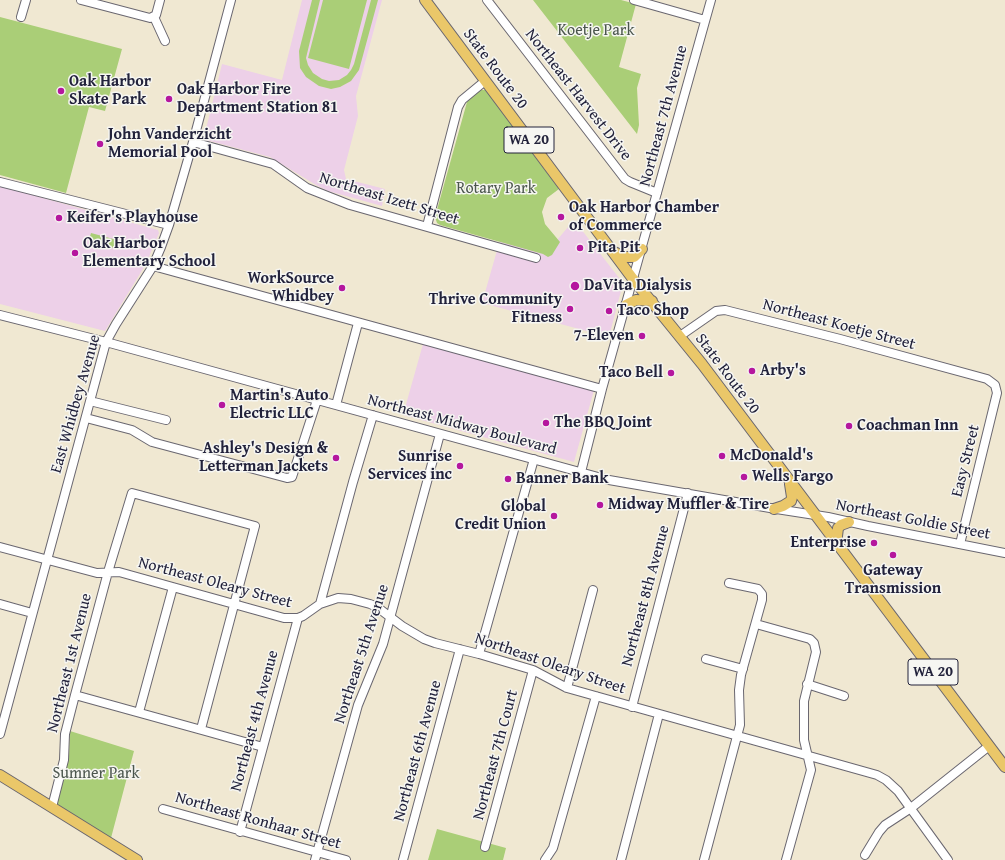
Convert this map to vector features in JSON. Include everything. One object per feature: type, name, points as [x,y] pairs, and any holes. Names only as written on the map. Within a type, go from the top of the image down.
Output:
[{"type":"main road","name":"State Route 20","points":[[427,1],[633,279],[680,336],[1005,767]]},
{"type":"main road","points":[[612,251],[630,258],[634,257],[642,249]]},
{"type":"main road","points":[[626,305],[636,300],[652,301]]},
{"type":"main road","points":[[774,509],[791,501],[792,497],[790,482]]},
{"type":"main road","points":[[836,544],[838,528],[849,522]]},
{"type":"main road","points":[[0,775],[137,860]]},
{"type":"street","points":[[21,17],[26,0]]},
{"type":"street","points":[[83,0],[147,18],[154,17],[158,11],[160,0]]},
{"type":"street","name":"East Whidbey Avenue","points":[[0,734],[106,342],[153,266],[168,225],[193,142],[231,0]]},
{"type":"street","name":"Northeast Harvest Drive","points":[[487,0],[625,179],[657,192]]},
{"type":"street","points":[[634,0],[705,20]]},
{"type":"street","name":"Northeast 7th Avenue","points":[[581,472],[602,390],[711,0]]},
{"type":"street","points":[[154,17],[165,41]]},
{"type":"street","points":[[427,226],[458,107],[462,100],[485,81]]},
{"type":"street","name":"Northeast Izett Street","points":[[193,142],[269,163],[276,166],[307,188],[350,205],[536,258]]},
{"type":"street","points":[[0,182],[168,225]]},
{"type":"street","points":[[153,266],[602,390]]},
{"type":"street","name":"Northeast Koetje Street","points":[[680,336],[716,311],[725,310],[840,339],[987,379],[995,385]]},
{"type":"street","name":"Northeast Midway Boulevard","points":[[0,315],[106,342],[609,480],[815,515]]},
{"type":"street","points":[[336,405],[358,323]]},
{"type":"street","name":"Easy Street","points":[[960,544],[997,393],[995,385]]},
{"type":"street","points":[[86,418],[132,430],[152,442],[286,478],[292,478],[317,400]]},
{"type":"street","points":[[90,401],[166,420]]},
{"type":"street","points":[[320,604],[351,488],[373,415]]},
{"type":"street","name":"Northeast 5th Avenue","points":[[316,856],[358,705],[383,644],[440,434]]},
{"type":"street","points":[[479,654],[534,459]]},
{"type":"street","name":"Northeast 1st Avenue","points":[[52,807],[64,760],[65,734],[108,572],[132,493],[255,526],[235,604]]},
{"type":"street","name":"Northeast 8th Avenue","points":[[632,707],[688,494]]},
{"type":"street","name":"Northeast Goldie Street","points":[[815,515],[1005,553]]},
{"type":"street","name":"Northeast Oleary Street","points":[[0,547],[97,573],[119,572],[284,618],[298,618],[320,604],[338,598],[345,598],[377,606],[402,626],[424,639],[533,670],[567,688],[877,775],[886,780],[898,791],[948,860]]},
{"type":"street","points":[[704,860],[737,736],[740,716],[739,690],[743,669],[762,600],[762,594],[758,589],[729,583]]},
{"type":"street","points":[[139,712],[173,587]]},
{"type":"street","points":[[567,688],[593,590]]},
{"type":"street","points":[[0,604],[32,613]]},
{"type":"street","points":[[201,729],[235,604]]},
{"type":"street","name":"Northeast 4th Avenue","points":[[240,832],[298,618]]},
{"type":"street","points":[[756,624],[810,639],[814,643],[816,652],[807,684],[803,717],[804,740],[811,770],[786,860]]},
{"type":"street","name":"Northeast 6th Avenue","points":[[403,860],[460,649]]},
{"type":"street","points":[[706,659],[743,669]]},
{"type":"street","name":"Northeast 7th Court","points":[[485,847],[533,670]]},
{"type":"street","points":[[807,684],[844,696]]},
{"type":"street","points":[[75,695],[263,746]]},
{"type":"street","points":[[545,860],[553,848],[596,696]]},
{"type":"street","points":[[621,860],[659,714]]},
{"type":"street","points":[[865,854],[885,825],[911,808],[989,746]]},
{"type":"street","name":"Northeast Ronhaar Street","points":[[163,809],[316,856],[346,860]]},
{"type":"shaded area","points":[[302,0],[382,0],[356,96],[358,116],[344,170],[346,179],[385,189],[382,206],[328,191],[270,157],[206,140],[204,137],[222,64],[282,80]]},
{"type":"shaded area","name":"Oak Harbor Elementary School","points":[[0,186],[158,230],[159,233],[146,264],[105,331],[0,304]]},
{"type":"shaded area","points":[[574,220],[623,283],[609,337],[482,303],[500,240],[546,253]]},
{"type":"shaded area","points":[[423,344],[594,390],[574,462],[403,415]]},
{"type":"green space","points":[[312,0],[320,0],[306,58],[313,73],[322,79],[329,81],[339,80],[347,75],[351,70],[354,64],[371,0],[378,0],[359,70],[351,81],[340,87],[331,89],[319,86],[306,77],[300,68],[299,51]]},
{"type":"green space","points":[[323,0],[367,0],[349,69],[308,58]]},
{"type":"green space","name":"Koetje Park","points":[[533,0],[621,0],[636,4],[619,67],[641,74],[637,88],[639,125],[637,134]]},
{"type":"green space","points":[[0,17],[122,49],[105,111],[89,107],[66,193],[0,175]]},
{"type":"green space","name":"Rotary Park","points":[[478,90],[486,90],[559,189],[547,198],[542,212],[545,224],[560,242],[552,255],[548,257],[543,254],[437,223],[435,217],[467,102]]},
{"type":"green space","points":[[91,233],[117,240],[120,244],[114,248],[89,240]]},
{"type":"green space","name":"Sumner Park","points":[[70,731],[134,751],[111,838],[57,805],[69,756]]},
{"type":"green space","points":[[437,829],[506,848],[503,860],[428,860]]},
{"type":"place","name":"Oak Harbor Skate Park","points":[[61,91]]},
{"type":"place","name":"Oak Harbor Fire Department Station 81","points":[[169,99]]},
{"type":"place","name":"John Vanderzicht Memorial Pool","points":[[100,144]]},
{"type":"place","name":"Oak Harbor Chamber of Commerce","points":[[561,217]]},
{"type":"place","name":"Keifer's Playhouse","points":[[59,218]]},
{"type":"place","name":"Pita Pit","points":[[580,248]]},
{"type":"place","name":"Oak Harbor Elementary School","points":[[75,253]]},
{"type":"place","name":"DaVita Dialysis","points":[[575,286]]},
{"type":"place","name":"WorkSource Whidbey","points":[[342,288]]},
{"type":"place","name":"Thrive Community Fitness","points":[[570,309]]},
{"type":"place","name":"Taco Shop","points":[[609,311]]},
{"type":"place","name":"7-Eleven","points":[[642,336]]},
{"type":"place","name":"Arby's","points":[[752,371]]},
{"type":"place","name":"Taco Bell","points":[[671,373]]},
{"type":"place","name":"Martin's Auto Electric LLC","points":[[222,405]]},
{"type":"place","name":"The BBQ Joint","points":[[546,423]]},
{"type":"place","name":"Coachman Inn","points":[[849,426]]},
{"type":"place","name":"McDonald's","points":[[722,456]]},
{"type":"place","name":"Ashley's Design & Letterman Jackets","points":[[336,458]]},
{"type":"place","name":"Sunrise Services inc","points":[[460,466]]},
{"type":"place","name":"Wells Fargo","points":[[744,477]]},
{"type":"place","name":"Banner Bank","points":[[508,479]]},
{"type":"place","name":"Midway Muffler & Tire","points":[[600,505]]},
{"type":"place","name":"Global Credit Union","points":[[554,516]]},
{"type":"place","name":"Enterprise","points":[[874,543]]},
{"type":"place","name":"Gateway Transmission","points":[[893,555]]}]
